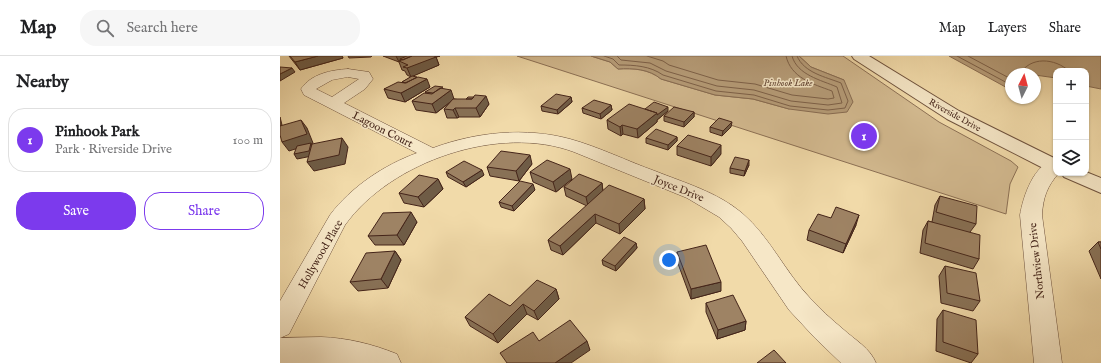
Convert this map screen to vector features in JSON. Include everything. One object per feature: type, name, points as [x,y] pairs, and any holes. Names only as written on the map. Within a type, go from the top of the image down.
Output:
[{"type":"street","name":"Riverside Drive","points":[[859,56],[953,115],[1053,165]]},
{"type":"street","name":"Lagoon Court","points":[[334,104],[432,154]]},
{"type":"street","name":"Joyce Drive","points":[[432,154],[460,145],[484,140],[508,138],[546,139],[572,146],[709,200],[727,212],[743,228],[790,293],[827,333],[862,363]]},
{"type":"street","name":"Hollywood Place","points":[[280,326],[331,229],[347,208],[386,176],[432,154]]},
{"type":"street","name":"Northview Drive","points":[[1048,363],[1031,215],[1033,196],[1040,181],[1053,174]]},
{"type":"street","name":"Riverside Drive","points":[[1077,176],[1101,186]]},
{"type":"street","points":[[280,351],[306,349],[341,351],[376,358],[387,363]]},
{"type":"shaded area","points":[[517,56],[591,56],[610,62],[618,69],[635,69],[646,71],[661,79],[715,95],[753,99],[789,109],[844,80],[811,67],[799,56],[843,56],[939,122],[1011,161],[1018,167],[1010,184],[1006,214]]},
{"type":"water","name":"Pinhook Lake","points":[[591,56],[799,56],[811,67],[844,80],[853,102],[847,112],[828,114],[789,109],[753,99],[715,95],[661,79],[646,71],[635,69],[618,69],[610,62]]},
{"type":"water","points":[[949,56],[1101,56],[1101,89],[1089,87],[1089,68],[1053,68],[1053,78],[1041,76],[1041,68],[1005,68],[1005,87]]},
{"type":"building","points":[[290,56],[318,56],[295,62]]},
{"type":"building","points":[[407,56],[412,56],[403,60],[400,59]]},
{"type":"building","points":[[412,56],[436,57],[407,68],[403,67],[408,65],[399,61]]},
{"type":"building","points":[[280,67],[292,68],[280,74]]},
{"type":"building","points":[[412,76],[417,77],[406,83],[402,82]]},
{"type":"building","points":[[418,77],[427,79],[401,93],[384,89],[398,82],[405,83]]},
{"type":"building","points":[[435,86],[443,87],[433,93],[425,92]]},
{"type":"building","points":[[440,88],[451,90],[432,104],[412,101],[424,93],[432,94]]},
{"type":"building","points":[[556,94],[571,97],[557,110],[541,106]]},
{"type":"building","points":[[475,95],[486,96],[476,108],[455,108],[453,110],[444,109],[453,99],[472,99]]},
{"type":"building","points":[[468,97],[474,97],[472,99],[466,99]]},
{"type":"building","points":[[594,100],[611,105],[600,114],[582,108]]},
{"type":"building","points":[[654,102],[668,107],[657,115],[657,113],[645,109]]},
{"type":"building","points":[[629,104],[657,113],[637,129],[622,125],[620,127],[607,120]]},
{"type":"building","points":[[674,107],[694,112],[684,122],[664,116]]},
{"type":"building","points":[[719,118],[732,122],[723,131],[710,127]]},
{"type":"building","points":[[301,120],[307,134],[282,142],[280,126]]},
{"type":"building","points":[[656,129],[677,137],[668,145],[646,138]]},
{"type":"building","points":[[688,135],[721,145],[711,157],[677,146]]},
{"type":"building","points":[[342,138],[339,155],[307,162],[312,144]]},
{"type":"building","points":[[311,143],[309,151],[294,154],[297,146]]},
{"type":"building","points":[[501,151],[530,155],[516,171],[487,167]]},
{"type":"building","points":[[735,157],[749,160],[745,171],[730,168]]},
{"type":"building","points":[[547,160],[570,169],[553,182],[530,172]]},
{"type":"building","points":[[464,161],[482,170],[463,182],[446,172]]},
{"type":"building","points":[[579,174],[602,183],[586,197],[564,187]]},
{"type":"building","points":[[419,175],[438,179],[418,197],[399,193]]},
{"type":"building","points":[[520,181],[533,184],[512,206],[499,202]]},
{"type":"building","points":[[609,185],[644,199],[619,224],[595,214],[560,246],[548,240]]},
{"type":"building","points":[[940,196],[977,206],[976,224],[936,212]]},
{"type":"building","points":[[836,207],[859,215],[846,244],[809,230],[818,214],[831,218]]},
{"type":"building","points":[[411,212],[397,235],[368,236],[383,213]]},
{"type":"building","points":[[928,221],[980,235],[979,259],[925,243]]},
{"type":"building","points":[[624,237],[636,243],[615,266],[602,260]]},
{"type":"building","points":[[1098,242],[1101,242],[1101,249]]},
{"type":"building","points":[[706,245],[721,282],[691,289],[677,252]]},
{"type":"building","points":[[395,251],[381,279],[350,282],[366,253]]},
{"type":"building","points":[[945,266],[976,273],[980,301],[947,293]]},
{"type":"building","points":[[537,280],[556,289],[534,311],[523,304],[493,334],[465,317],[489,294],[510,306]]},
{"type":"building","points":[[733,295],[746,321],[718,330],[706,303]]},
{"type":"building","points":[[943,310],[976,320],[978,354],[943,342]]},
{"type":"building","points":[[570,320],[587,341],[555,363],[507,363],[500,353],[533,332],[539,341]]},
{"type":"building","points":[[774,350],[786,363],[757,363]]},
{"type":"place","name":"Pinhook Park","points":[[864,136]]}]
